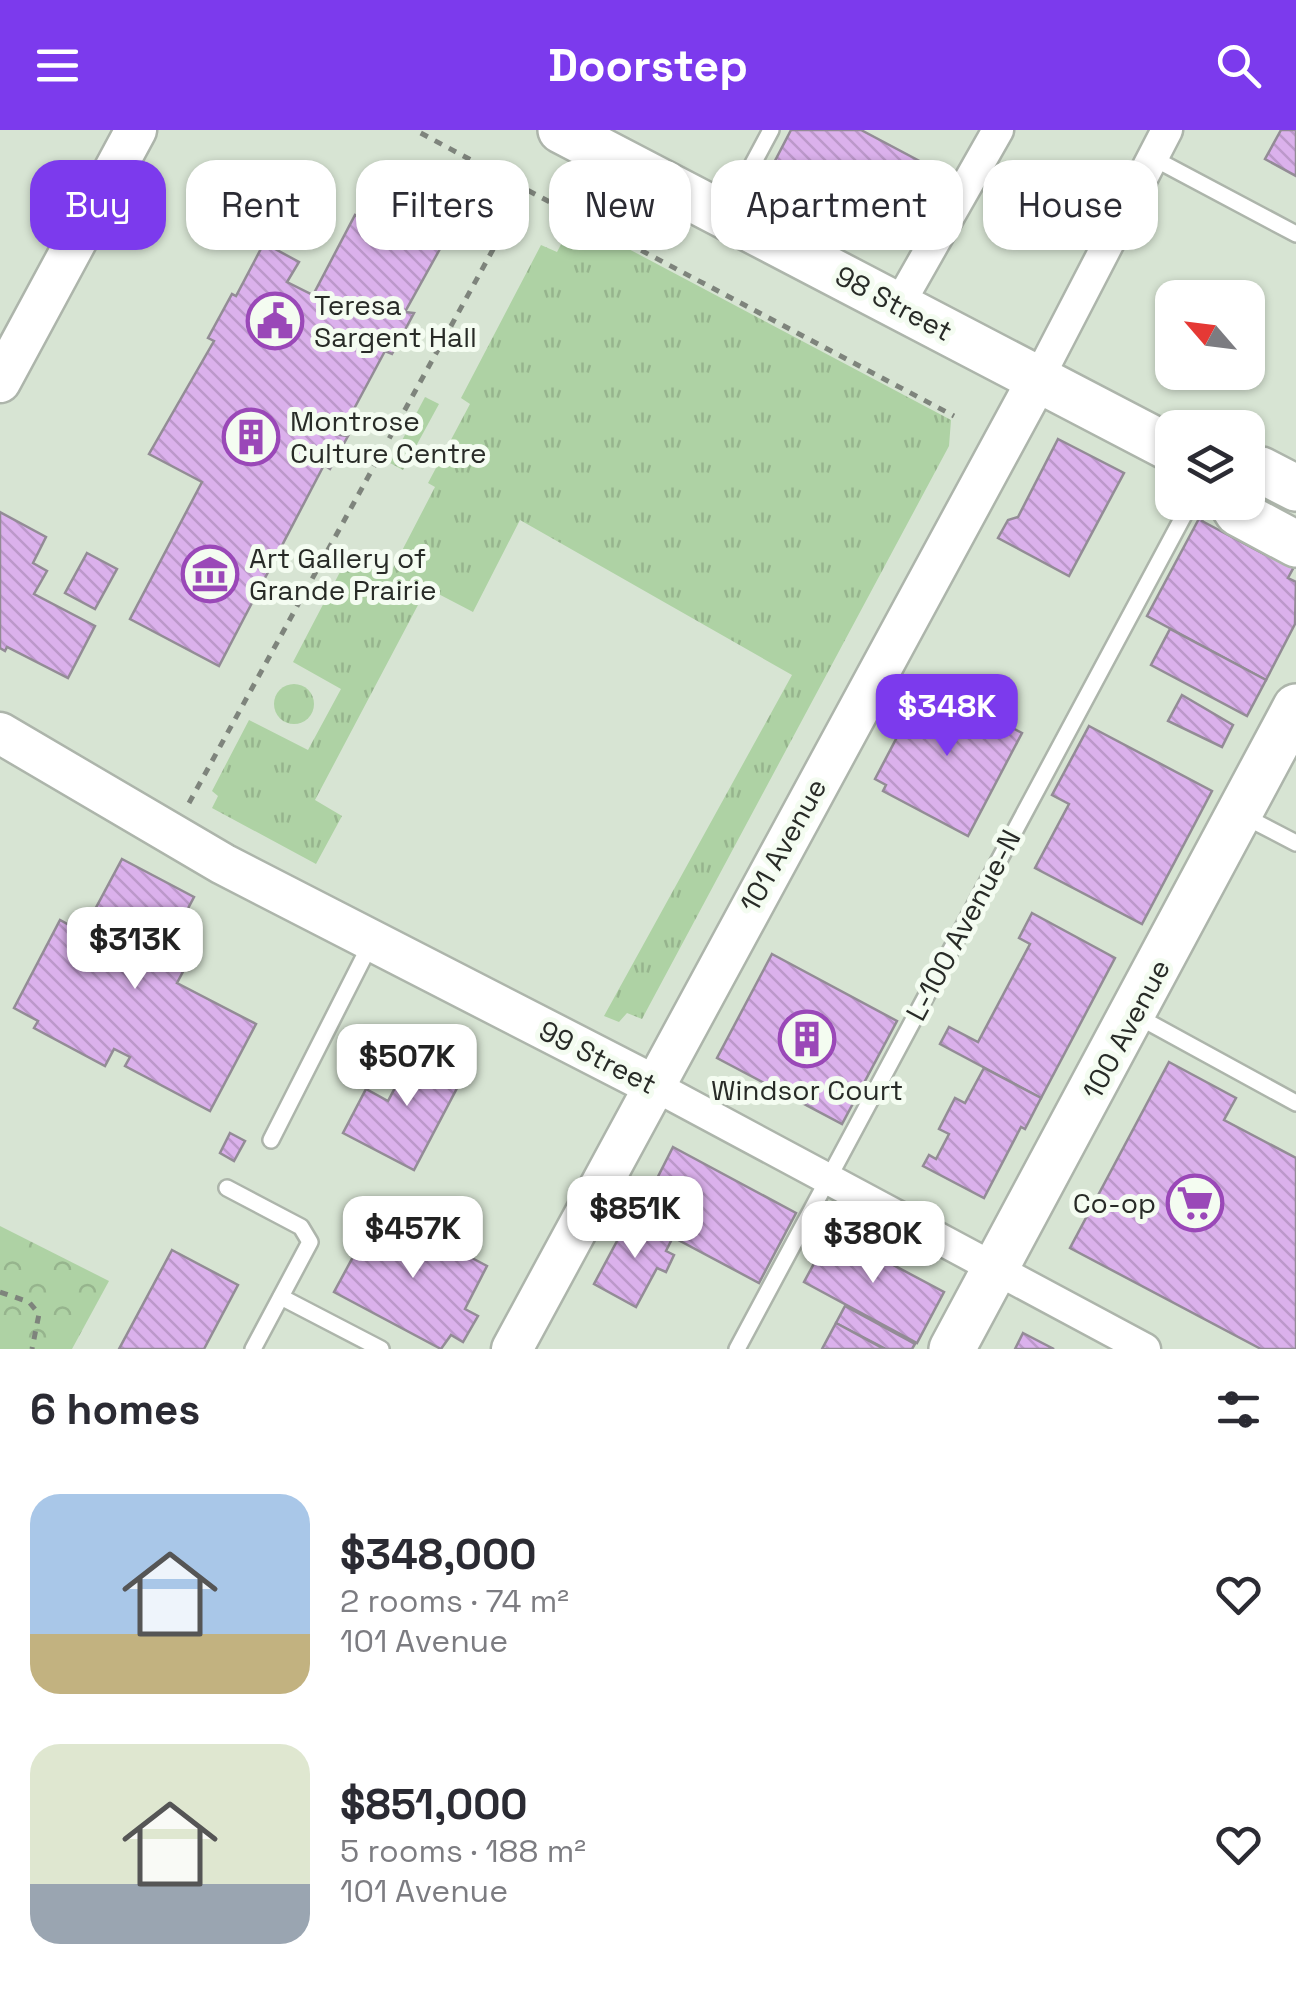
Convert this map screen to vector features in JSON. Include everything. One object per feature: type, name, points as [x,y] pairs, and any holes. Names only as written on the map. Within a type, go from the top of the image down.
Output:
[{"type":"main road","name":"98 Street","points":[[562,130],[711,209]]},
{"type":"main road","name":"98 Street","points":[[790,250],[1155,440]]},
{"type":"main road","points":[[1265,472],[1296,488]]},
{"type":"main road","points":[[1251,520],[1296,544]]},
{"type":"main road","name":"100 Avenue","points":[[952,1349],[1296,707]]},
{"type":"street","points":[[0,382],[136,130]]},
{"type":"street","points":[[898,306],[998,130]]},
{"type":"street","name":"101 Avenue","points":[[512,1349],[1038,379],[1168,130]]},
{"type":"street","name":"99 Street","points":[[0,733],[223,864],[653,1086],[1145,1349]]},
{"type":"lane","points":[[756,160],[772,130]]},
{"type":"lane","points":[[1153,158],[1296,234]]},
{"type":"lane","name":"L-100 Avenue-N","points":[[737,1349],[1181,520]]},
{"type":"lane","points":[[1240,814],[1296,842]]},
{"type":"lane","points":[[271,1140],[372,941]]},
{"type":"lane","points":[[1134,1014],[1296,1103]]},
{"type":"lane","points":[[227,1188],[301,1227],[310,1242],[254,1349]]},
{"type":"lane","points":[[281,1296],[382,1349]]},
{"type":"path","points":[[415,130],[471,160]]},
{"type":"path","points":[[529,191],[954,416]]},
{"type":"path","points":[[198,808],[187,802],[493,250]]},
{"type":"path","points":[[0,1292],[28,1302],[39,1314],[32,1349]]},
{"type":"shaded area","points":[[0,130],[1296,130],[1296,1349],[0,1349]]},
{"type":"green space","points":[[541,245],[557,252],[631,250],[951,420],[949,446],[642,1019],[627,1013],[619,1022],[604,1016],[792,675],[520,520],[473,612],[427,588],[315,800],[342,816],[316,864],[212,808],[218,796],[212,791],[249,720],[308,750],[341,689],[293,662],[352,549],[392,570],[435,487],[428,483],[470,404],[461,398]]},
{"type":"green space","points":[[425,397],[439,404],[403,470],[390,463]]},
{"type":"green space","points":[[294,684],[308,690],[314,704],[308,718],[294,724],[280,718],[274,704],[280,690]]},
{"type":"green space","points":[[0,1226],[109,1281],[72,1349],[0,1349]]},
{"type":"building","points":[[791,130],[861,130],[918,160],[775,160]]},
{"type":"building","points":[[1281,130],[1296,130],[1296,176],[1265,159]]},
{"type":"building","name":"Montrose Culture Centre","points":[[355,215],[356,250],[439,250],[405,312],[414,313],[392,354],[385,351],[340,435],[348,436],[330,469],[324,465],[219,666],[130,619],[202,482],[149,454],[214,341],[208,338],[232,294],[236,296],[260,250],[277,250],[299,262],[287,282],[313,295]]},
{"type":"building","points":[[1058,439],[1124,473],[1069,576],[998,538],[1008,520],[1018,517]]},
{"type":"building","points":[[0,512],[46,537],[33,563],[47,571],[34,594],[95,626],[68,678],[7,647],[5,651],[0,648]]},
{"type":"building","points":[[1198,520],[1264,554],[1267,548],[1296,563],[1288,578],[1296,582],[1295,624],[1266,680],[1147,616]]},
{"type":"building","points":[[87,553],[117,569],[95,609],[65,593]]},
{"type":"building","points":[[1170,629],[1266,680],[1247,716],[1151,665]]},
{"type":"building","points":[[926,682],[1022,733],[968,836],[883,791],[886,785],[875,779]]},
{"type":"building","points":[[1182,695],[1233,725],[1222,747],[1168,721]]},
{"type":"building","points":[[1089,726],[1212,791],[1142,924],[1035,868],[1069,804],[1052,795]]},
{"type":"building","points":[[122,859],[194,897],[164,954],[186,966],[177,983],[256,1024],[210,1111],[125,1066],[130,1057],[114,1049],[105,1066],[34,1028],[38,1021],[14,1008],[60,920],[85,928]]},
{"type":"building","points":[[1032,913],[1115,958],[1041,1098],[940,1044],[949,1027],[978,1042],[1030,944],[1019,938]]},
{"type":"building","name":"Windsor Court","points":[[772,954],[897,1021],[842,1124],[717,1058]]},
{"type":"building","points":[[417,1046],[466,1071],[414,1170],[343,1133],[366,1089],[388,1101]]},
{"type":"building","name":"Co-op","points":[[1169,1062],[1236,1098],[1224,1120],[1296,1158],[1296,1349],[1261,1349],[1070,1248]]},
{"type":"building","points":[[984,1068],[1041,1098],[1025,1129],[1021,1127],[984,1198],[923,1166],[929,1155],[936,1159],[949,1134],[939,1129],[955,1098],[965,1103]]},
{"type":"building","points":[[230,1133],[245,1141],[234,1161],[220,1153]]},
{"type":"building","points":[[673,1147],[796,1213],[759,1283],[637,1218]]},
{"type":"building","points":[[379,1209],[487,1266],[465,1309],[478,1316],[463,1342],[451,1335],[441,1349],[334,1292]]},
{"type":"building","points":[[631,1215],[673,1237],[666,1251],[674,1255],[666,1272],[657,1268],[636,1307],[594,1284]]},
{"type":"building","points":[[820,1226],[944,1292],[917,1343],[804,1282],[824,1245],[813,1239]]},
{"type":"building","points":[[172,1250],[238,1285],[204,1349],[119,1349]]},
{"type":"building","points":[[845,1306],[915,1344],[912,1349],[886,1349],[836,1323]]},
{"type":"building","points":[[836,1323],[884,1349],[822,1349]]},
{"type":"building","points":[[1023,1333],[1054,1349],[1015,1349]]},
{"type":"place","name":"Teresa Sargent Hall","points":[[275,321]]},
{"type":"place","name":"Montrose Culture Centre","points":[[251,437]]},
{"type":"place","name":"Art Gallery of Grande Prairie","points":[[210,574]]},
{"type":"place","name":"Windsor Court","points":[[807,1039]]},
{"type":"place","name":"Co-op","points":[[1195,1203]]}]
